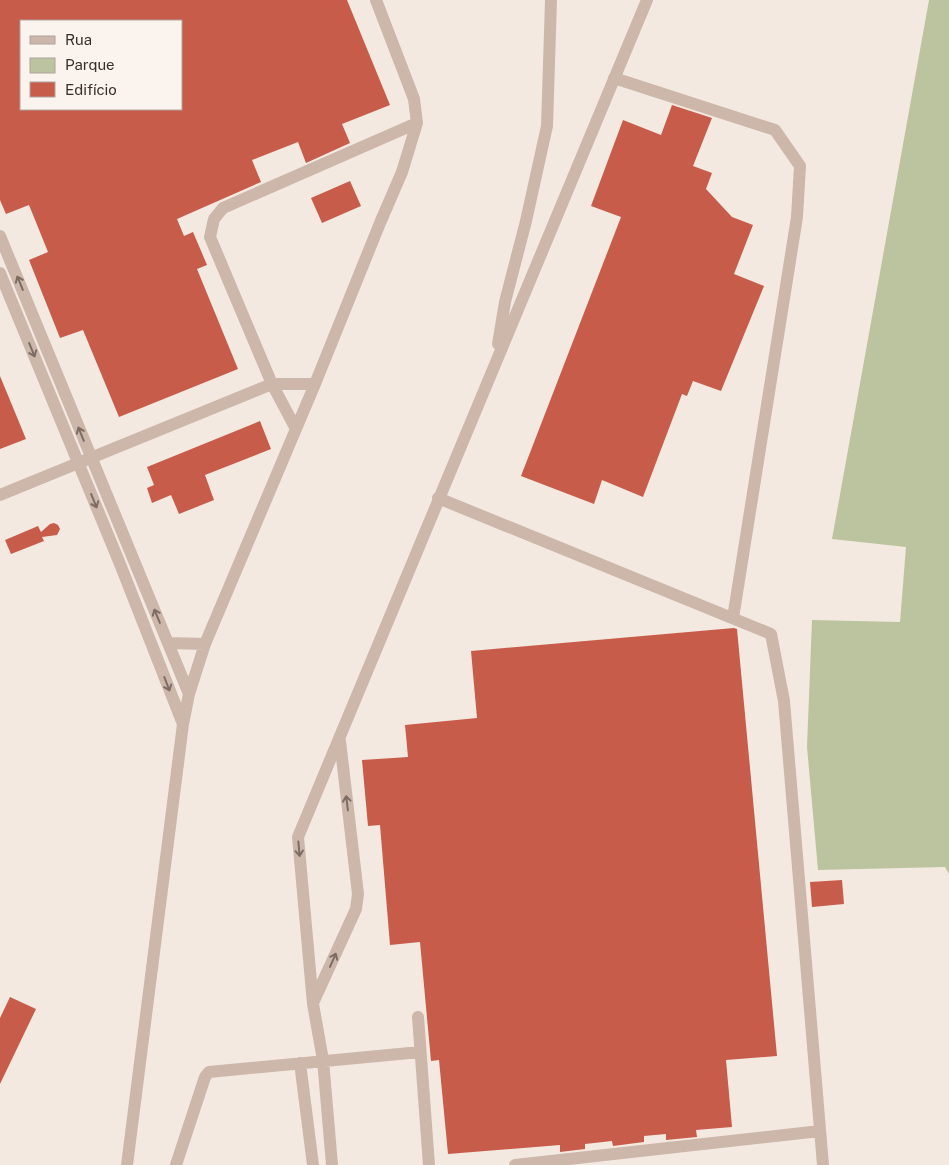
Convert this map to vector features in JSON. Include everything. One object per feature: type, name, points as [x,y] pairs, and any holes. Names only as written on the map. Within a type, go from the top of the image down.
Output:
[{"type":"lane","points":[[127,1165],[183,724],[189,694],[205,644],[402,172],[416,123],[414,99],[376,0]]},
{"type":"lane","points":[[494,365],[505,302],[526,221],[547,126],[552,0]]},
{"type":"lane","points":[[332,1165],[323,1060],[313,1004],[298,837],[647,0]]},
{"type":"lane","points":[[614,78],[775,130],[800,166],[797,217],[733,618]]},
{"type":"lane","points":[[296,429],[272,384],[210,237],[214,219],[223,208],[416,123]]},
{"type":"lane","points":[[0,236],[6,266],[91,458],[189,694]]},
{"type":"lane","points":[[0,273],[120,564],[183,724]]},
{"type":"lane","points":[[0,495],[272,384],[315,384]]},
{"type":"lane","points":[[438,498],[771,634],[784,701],[823,1165]]},
{"type":"lane","points":[[120,564],[133,558]]},
{"type":"lane","points":[[168,643],[205,644]]},
{"type":"lane","points":[[313,1004],[356,909],[358,894],[339,739]]},
{"type":"lane","points":[[418,1017],[429,1165]]},
{"type":"lane","points":[[176,1165],[205,1077],[209,1072],[420,1052]]},
{"type":"lane","points":[[300,1062],[313,1165]]},
{"type":"lane","points":[[515,1165],[820,1132]]},
{"type":"green space","points":[[929,0],[949,0],[949,874],[945,867],[818,870],[807,747],[812,620],[900,622],[906,547],[832,539]]},
{"type":"building","points":[[0,0],[347,0],[390,105],[342,124],[350,143],[306,163],[298,142],[252,160],[261,182],[177,219],[184,236],[193,232],[207,265],[197,269],[238,369],[119,417],[83,330],[60,338],[29,260],[48,252],[29,205],[6,214],[0,200]]},
{"type":"building","points":[[672,105],[712,118],[693,166],[712,173],[706,189],[732,217],[753,225],[734,274],[764,286],[721,391],[693,381],[687,396],[682,394],[643,497],[602,480],[594,504],[521,476],[621,217],[591,206],[623,120],[661,135]]},
{"type":"building","points":[[350,181],[361,206],[322,223],[311,198]]},
{"type":"building","points":[[0,376],[26,439],[0,449]]},
{"type":"building","points":[[260,421],[271,449],[205,475],[214,500],[179,514],[171,495],[152,503],[147,488],[154,485],[147,467]]},
{"type":"building","points":[[54,523],[60,529],[57,535],[42,537],[44,541],[11,554],[5,540],[38,526],[41,532]]},
{"type":"building","points":[[737,629],[777,1056],[726,1060],[732,1127],[696,1130],[697,1137],[666,1140],[666,1134],[644,1136],[644,1142],[613,1146],[612,1141],[585,1144],[585,1149],[560,1152],[560,1145],[448,1154],[439,1060],[431,1061],[420,942],[390,945],[380,825],[368,826],[362,760],[408,757],[405,725],[477,718],[471,651]]},
{"type":"building","points":[[842,880],[844,904],[812,907],[810,882]]},
{"type":"building","points":[[10,997],[36,1009],[0,1084],[0,1018]]}]
